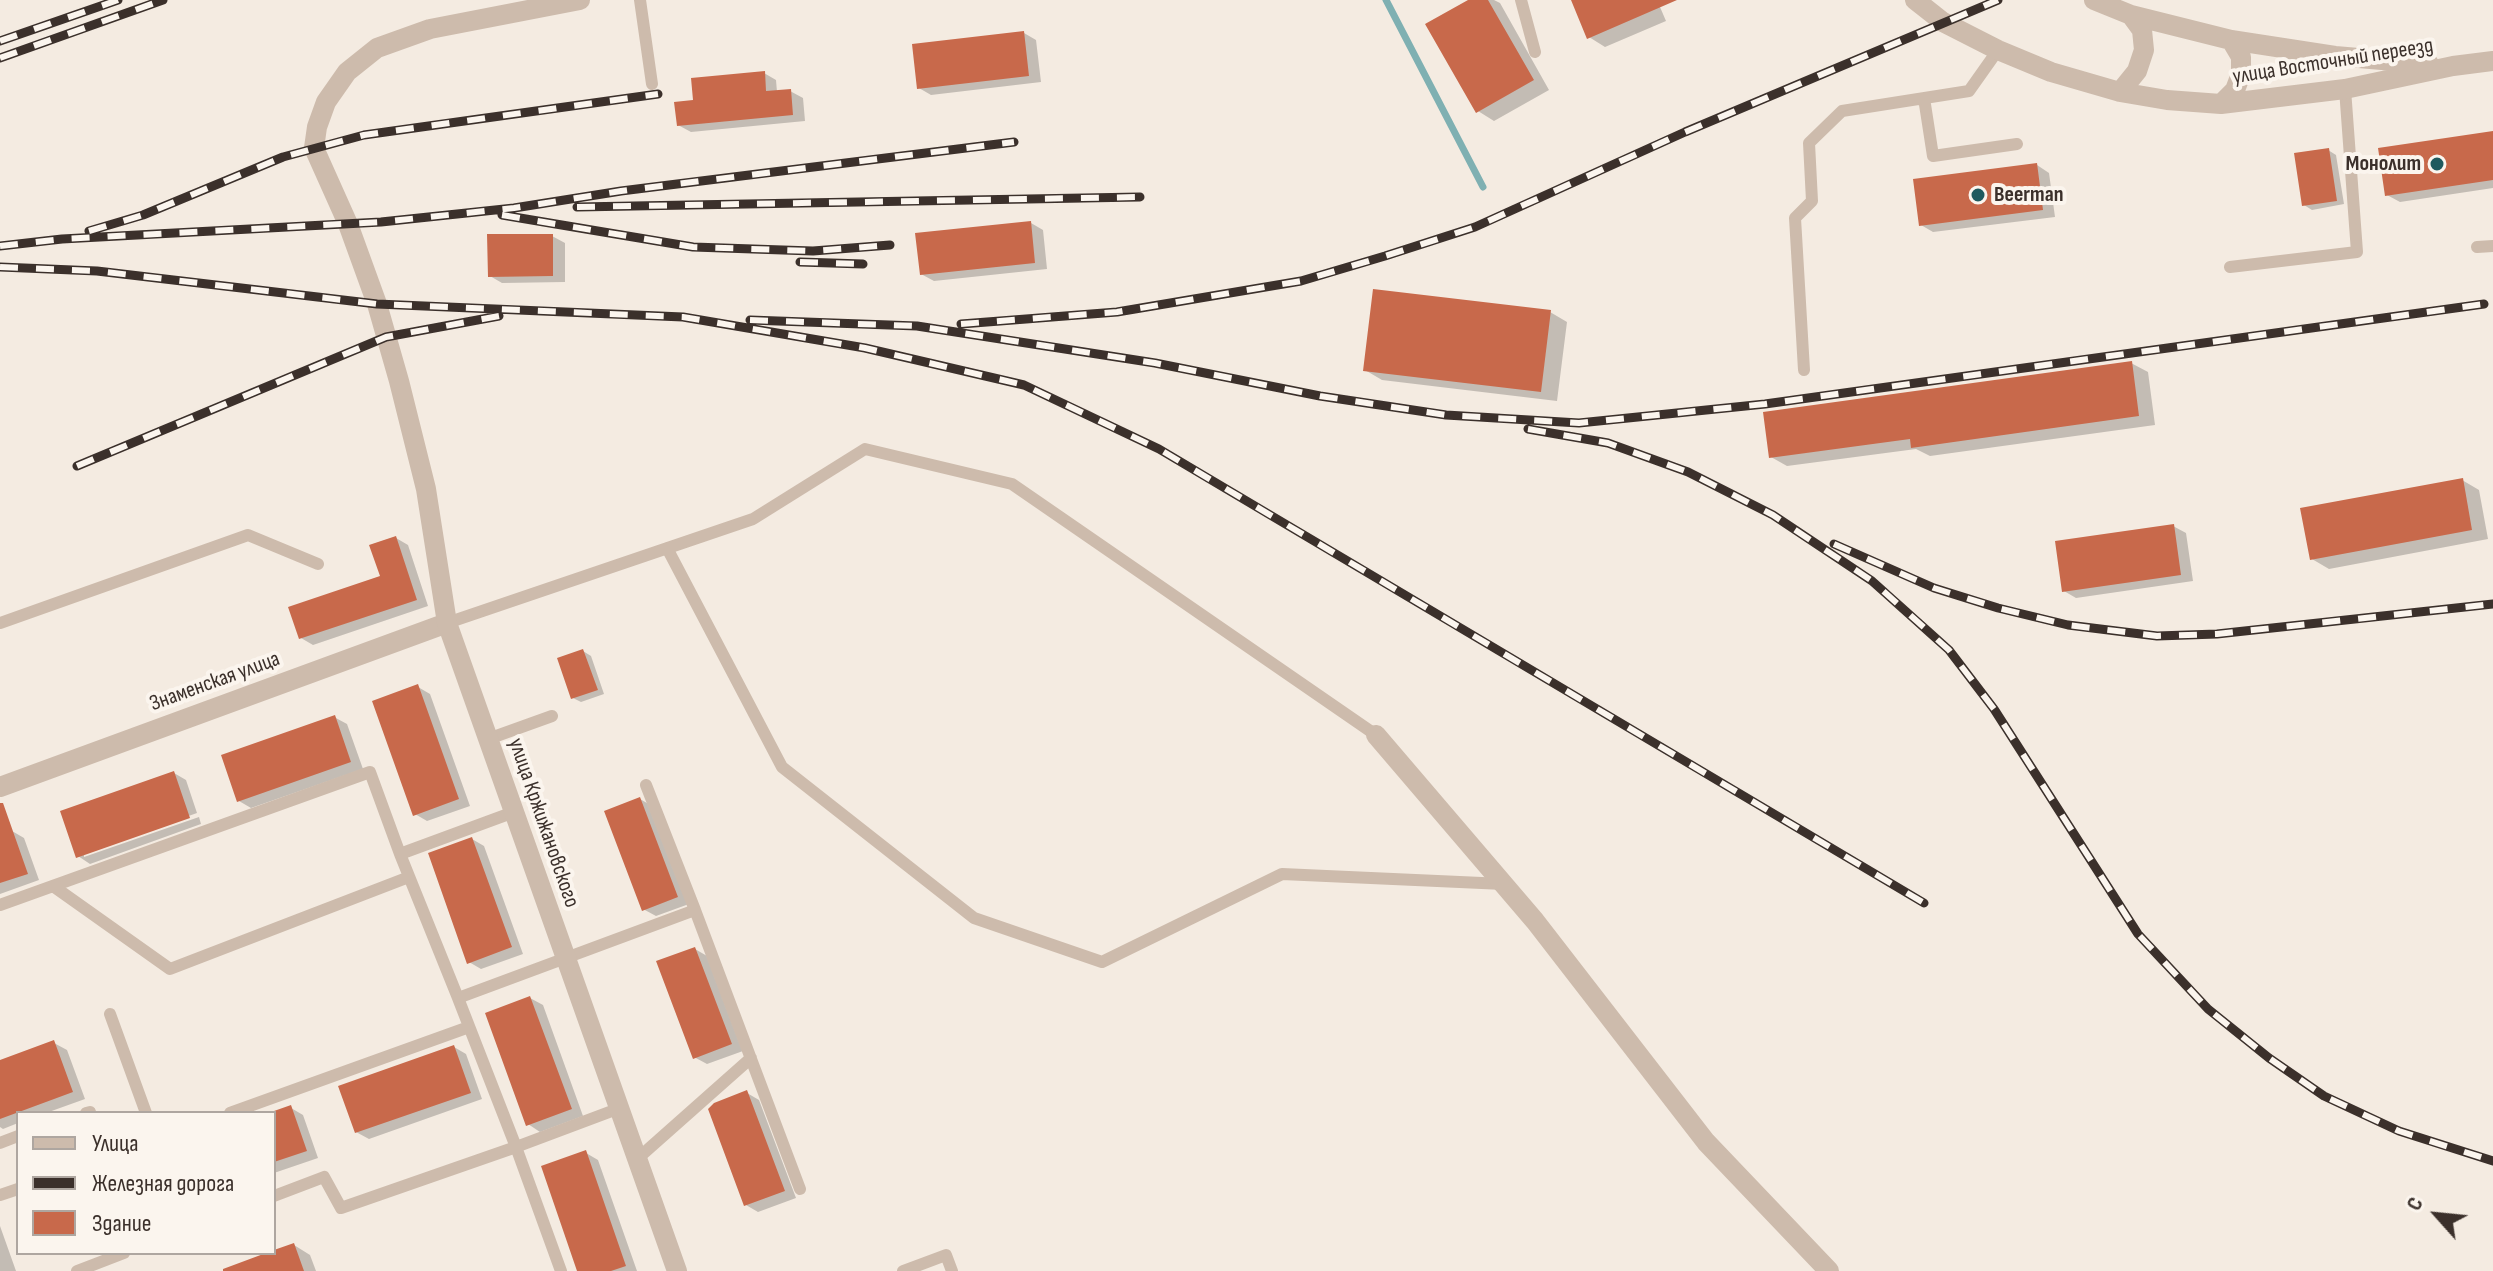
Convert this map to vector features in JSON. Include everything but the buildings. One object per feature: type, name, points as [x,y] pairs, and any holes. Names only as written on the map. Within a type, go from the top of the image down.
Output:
[{"type":"street","name":"улица Кржижановского","points":[[580,0],[430,29],[377,48],[347,72],[326,102],[314,148],[348,224],[377,304],[399,381],[426,489],[447,623],[677,1271]]},
{"type":"street","name":"улица Восточный переезд","points":[[1915,0],[1943,22],[2051,72],[2120,92],[2167,100],[2221,104],[2345,89],[2453,66],[2493,61]]},
{"type":"street","points":[[2094,0],[2131,15],[2231,40],[2335,56],[2453,66]]},
{"type":"street","points":[[2120,92],[2137,71],[2144,50],[2142,30],[2131,15]]},
{"type":"street","points":[[2221,104],[2235,90],[2241,74],[2241,57],[2231,40]]},
{"type":"street","name":"Знаменская улица","points":[[0,787],[447,623]]},
{"type":"street","points":[[1376,735],[1535,921],[1706,1142],[1829,1271]]},
{"type":"lane","points":[[640,0],[652,84]]},
{"type":"lane","points":[[1521,0],[1535,52]]},
{"type":"lane","points":[[1804,370],[1795,218],[1812,201],[1809,143],[1842,111],[1969,91],[1998,50]]},
{"type":"lane","points":[[2230,267],[2357,252],[2345,89]]},
{"type":"lane","points":[[1924,98],[1933,156],[2017,144]]},
{"type":"lane","points":[[2477,247],[2493,246]]},
{"type":"lane","points":[[447,623],[753,519],[865,449],[1012,484],[1376,735]]},
{"type":"lane","points":[[0,623],[248,535],[318,564]]},
{"type":"lane","points":[[667,548],[782,767],[974,918],[1102,962],[1282,874],[1504,885]]},
{"type":"lane","points":[[488,739],[552,716]]},
{"type":"lane","points":[[0,905],[370,772],[561,1271]]},
{"type":"lane","points":[[646,785],[800,1189]]},
{"type":"lane","points":[[400,854],[514,812]]},
{"type":"lane","points":[[53,886],[170,969],[409,877]]},
{"type":"lane","points":[[458,998],[695,910]]},
{"type":"lane","points":[[110,1014],[145,1111]]},
{"type":"lane","points":[[236,1111],[469,1027]]},
{"type":"lane","points":[[636,1160],[751,1058]]},
{"type":"lane","points":[[276,1195],[324,1177],[341,1208],[620,1108]]},
{"type":"lane","points":[[77,1271],[119,1255]]},
{"type":"lane","points":[[903,1271],[946,1255],[952,1271]]},
{"type":"waterway","points":[[1386,0],[1483,187]]},
{"type":"railway","points":[[0,41],[118,0]]},
{"type":"railway","points":[[0,58],[163,0]]},
{"type":"railway","points":[[961,324],[1117,312],[1301,281],[1385,256],[1475,227],[1685,132],[1998,0]]},
{"type":"railway","points":[[89,231],[143,215],[283,157],[364,135],[658,94]]},
{"type":"railway","points":[[0,246],[62,239],[381,222],[514,208],[621,191],[1014,142]]},
{"type":"railway","points":[[577,207],[1140,197]]},
{"type":"railway","points":[[502,215],[693,247],[813,251],[890,245]]},
{"type":"railway","points":[[800,262],[863,264]]},
{"type":"railway","points":[[0,267],[97,271],[377,304],[683,317],[865,348],[1024,385],[1159,449],[1924,903]]},
{"type":"railway","points":[[750,320],[917,326],[1155,363],[1320,396],[1446,415],[1579,423],[1765,404],[2484,304]]},
{"type":"railway","points":[[77,466],[386,337],[499,316]]},
{"type":"railway","points":[[1528,429],[1608,443],[1688,472],[1773,515],[1872,581],[1949,650],[1994,709],[2138,934],[2208,1009],[2269,1058],[2324,1096],[2399,1131],[2493,1161]]},
{"type":"railway","points":[[1834,544],[1934,588],[1998,608],[2068,625],[2157,636],[2217,634],[2493,604]]},
{"type":"place","name":"Монолит","points":[[2437,164]]},
{"type":"place","name":"Beerman","points":[[1978,195]]}]
